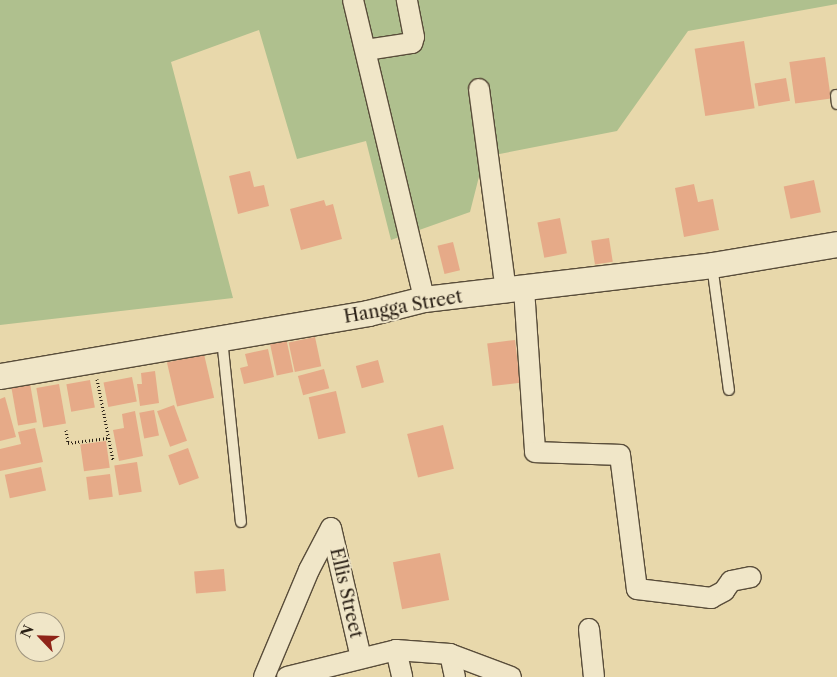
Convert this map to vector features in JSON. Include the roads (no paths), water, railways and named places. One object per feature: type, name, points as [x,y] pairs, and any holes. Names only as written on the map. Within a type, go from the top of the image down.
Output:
[{"type":"street","points":[[353,0],[424,299]]},
{"type":"street","points":[[366,50],[412,43],[414,37],[408,0]]},
{"type":"street","points":[[479,89],[515,290],[535,452],[620,455],[637,589],[711,598],[724,591],[731,581],[751,577]]},
{"type":"street","name":"Hangga Street","points":[[0,376],[368,314],[424,299],[515,290],[712,265],[837,244]]},
{"type":"street","name":"Ellis Street","points":[[264,677],[309,570],[331,528],[361,658]]},
{"type":"street","points":[[589,629],[594,677]]},
{"type":"street","points":[[396,650],[402,677]]},
{"type":"street","points":[[287,677],[308,674],[396,650],[450,654],[512,677]]},
{"type":"street","points":[[450,654],[455,677]]},
{"type":"lane","points":[[712,265],[728,390]]},
{"type":"lane","points":[[222,338],[241,522]]}]
